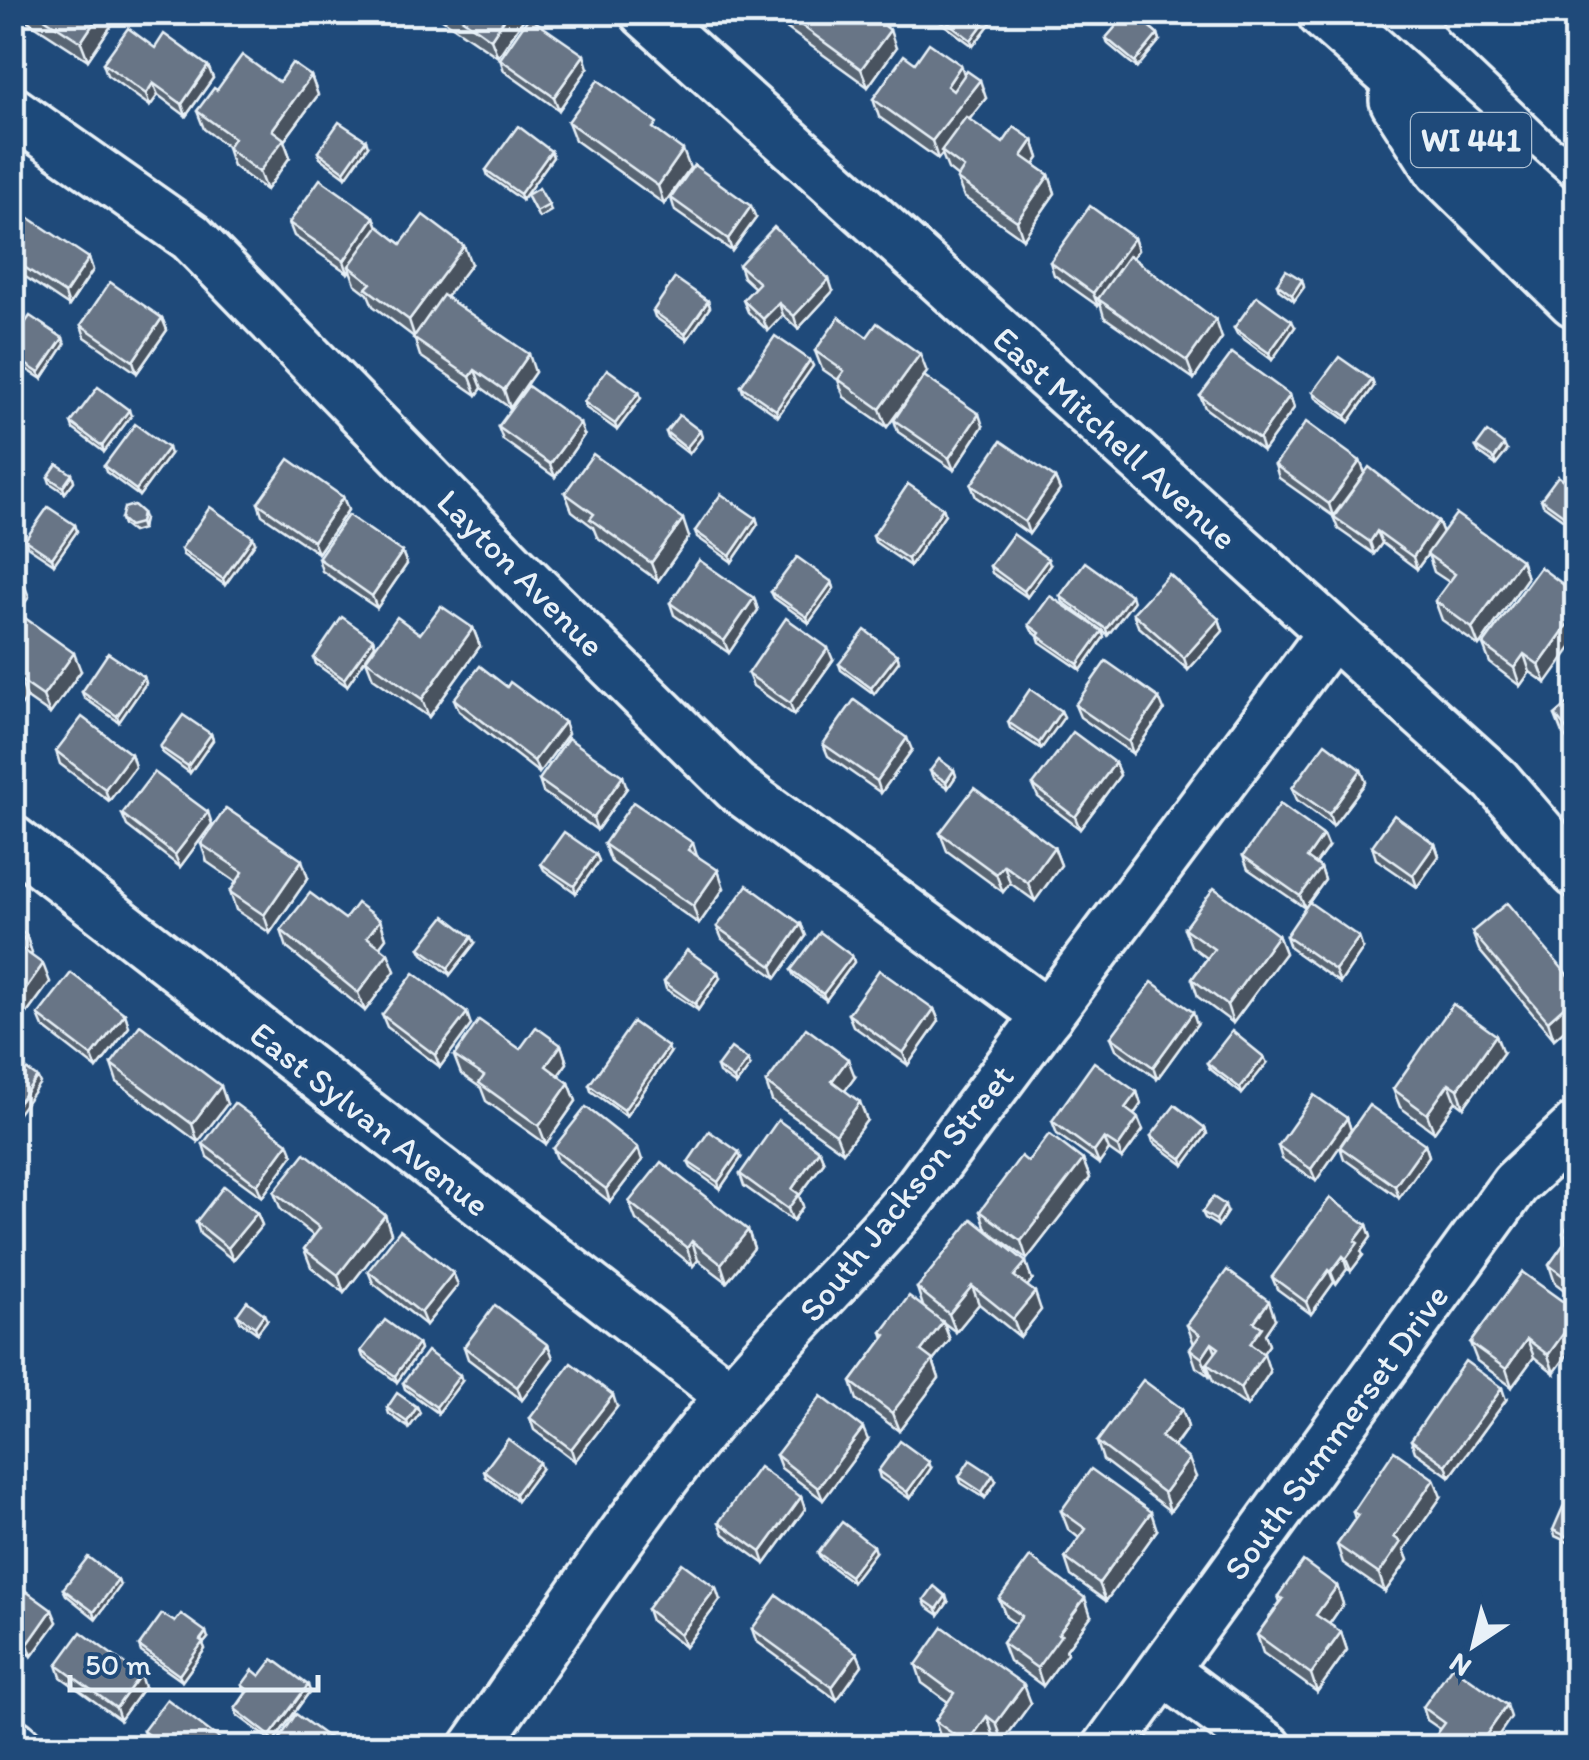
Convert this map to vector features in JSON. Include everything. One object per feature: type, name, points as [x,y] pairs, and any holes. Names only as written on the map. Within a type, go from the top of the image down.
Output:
[{"type":"highway","points":[[1469,12],[1576,114]]},
{"type":"highway","points":[[1526,12],[1576,56]]},
{"type":"highway","points":[[1344,30],[1442,168],[1576,299]]},
{"type":"highway","name":"WI 441","points":[[1344,30],[1576,235]]},
{"type":"street","name":"East Mitchell Avenue","points":[[644,12],[1496,780],[1576,873]]},
{"type":"street","name":"Layton Avenue","points":[[12,111],[190,237],[514,568],[736,787],[1048,1014]]},
{"type":"street","name":"South Jackson Street","points":[[474,1748],[675,1465],[731,1396],[912,1197],[1332,633]]},
{"type":"street","name":"East Sylvan Avenue","points":[[12,840],[731,1396]]},
{"type":"street","name":"South Summerset Drive","points":[[1107,1748],[1515,1184],[1576,1127]]},
{"type":"street","points":[[1164,1671],[1268,1748]]},
{"type":"building","points":[[35,12],[101,12],[81,42]]},
{"type":"building","points":[[453,12],[509,12],[491,39]]},
{"type":"building","points":[[783,12],[867,12],[890,30],[861,69]]},
{"type":"building","points":[[934,12],[992,12],[971,40]]},
{"type":"building","points":[[1124,12],[1138,12],[1135,15],[1158,34],[1135,62],[1106,38],[1126,15]]},
{"type":"building","points":[[529,17],[584,55],[554,97],[500,59]]},
{"type":"building","points":[[128,28],[155,48],[164,34],[208,66],[182,104],[153,83],[146,94],[103,63]]},
{"type":"building","points":[[929,43],[961,65],[947,86],[953,91],[967,71],[980,80],[932,141],[873,99],[904,55],[915,63]]},
{"type":"building","points":[[242,55],[279,82],[292,63],[311,76],[272,130],[284,139],[259,172],[227,148],[234,138],[197,111]]},
{"type":"building","points":[[598,80],[657,123],[653,128],[683,150],[658,186],[568,122]]},
{"type":"building","points":[[966,117],[1003,143],[1014,127],[1033,140],[1022,156],[1049,175],[1017,221],[957,179],[964,168],[941,151]]},
{"type":"building","points":[[339,122],[366,140],[344,171],[318,152]]},
{"type":"building","points":[[518,126],[551,151],[520,194],[486,170]]},
{"type":"building","points":[[694,165],[751,206],[728,239],[671,198]]},
{"type":"building","points":[[320,179],[374,217],[344,261],[289,223]]},
{"type":"building","points":[[539,188],[549,205],[536,212],[527,195]]},
{"type":"building","points":[[1090,206],[1134,238],[1093,293],[1050,262]]},
{"type":"building","points":[[19,211],[89,258],[65,294],[12,259],[12,221]]},
{"type":"building","points":[[423,215],[464,246],[409,320],[366,288],[371,283],[349,266],[378,226],[401,244]]},
{"type":"building","points":[[774,227],[829,279],[794,316],[779,303],[763,319],[743,300],[759,283],[739,265]]},
{"type":"building","points":[[1129,255],[1216,320],[1187,361],[1098,299]]},
{"type":"building","points":[[1286,270],[1302,280],[1292,295],[1277,284]]},
{"type":"building","points":[[675,278],[708,301],[685,334],[653,311]]},
{"type":"building","points":[[110,282],[162,318],[133,361],[81,325]]},
{"type":"building","points":[[443,295],[529,354],[504,390],[475,370],[470,377],[413,338]]},
{"type":"building","points":[[1257,296],[1292,321],[1269,353],[1234,328]]},
{"type":"building","points":[[30,316],[63,338],[39,373],[12,355],[12,342]]},
{"type":"building","points":[[839,317],[867,337],[877,323],[920,354],[880,409],[838,379],[844,371],[815,351]]},
{"type":"building","points":[[775,336],[810,360],[776,410],[741,386]]},
{"type":"building","points":[[1232,353],[1290,395],[1259,439],[1200,396]]},
{"type":"building","points":[[1339,357],[1372,380],[1346,416],[1313,392]]},
{"type":"building","points":[[607,369],[639,392],[615,424],[584,402]]},
{"type":"building","points":[[924,376],[979,414],[949,458],[894,420]]},
{"type":"building","points":[[528,386],[580,423],[550,464],[498,427]]},
{"type":"building","points":[[98,387],[129,410],[102,446],[71,423]]},
{"type":"building","points":[[679,415],[700,431],[686,448],[666,432]]},
{"type":"building","points":[[1306,422],[1360,461],[1329,504],[1275,465]]},
{"type":"building","points":[[135,424],[168,448],[136,490],[104,466]]},
{"type":"building","points":[[1487,432],[1504,445],[1494,459],[1476,447]]},
{"type":"building","points":[[1001,441],[1055,478],[1025,522],[971,485]]},
{"type":"building","points":[[593,454],[683,519],[651,563],[590,519],[594,514],[565,493]]},
{"type":"building","points":[[289,459],[343,497],[313,541],[258,503]]},
{"type":"building","points":[[57,464],[72,474],[63,487],[48,477]]},
{"type":"building","points":[[1369,467],[1438,521],[1413,557],[1377,531],[1370,542],[1334,517]]},
{"type":"building","points":[[1558,476],[1576,490],[1576,510],[1570,520],[1541,499]]},
{"type":"building","points":[[908,484],[943,508],[908,559],[873,536]]},
{"type":"building","points":[[721,494],[756,518],[730,556],[695,531]]},
{"type":"building","points":[[134,505],[142,512],[140,523],[129,526],[121,519],[124,508]]},
{"type":"building","points":[[48,507],[75,525],[52,558],[25,540]]},
{"type":"building","points":[[210,507],[253,537],[223,579],[181,549]]},
{"type":"building","points":[[1456,514],[1521,560],[1472,628],[1435,601],[1455,574],[1427,554]]},
{"type":"building","points":[[348,515],[402,552],[372,596],[318,558]]},
{"type":"building","points":[[1013,534],[1048,559],[1024,591],[990,566]]},
{"type":"building","points":[[797,557],[832,582],[807,617],[771,592]]},
{"type":"building","points":[[699,560],[754,598],[724,641],[670,603]]},
{"type":"building","points":[[1085,562],[1131,595],[1106,629],[1060,596]]},
{"type":"building","points":[[1540,567],[1576,594],[1576,613],[1539,665],[1524,654],[1514,668],[1483,645]]},
{"type":"building","points":[[12,573],[22,579],[12,593]]},
{"type":"building","points":[[1169,574],[1219,619],[1184,658],[1133,613]]},
{"type":"building","points":[[1050,596],[1102,631],[1078,664],[1038,636],[1040,633],[1029,625]]},
{"type":"building","points":[[441,606],[473,628],[422,699],[366,660],[397,617],[420,634]]},
{"type":"building","points":[[18,613],[74,653],[43,696],[20,680],[12,691],[12,621]]},
{"type":"building","points":[[342,617],[373,639],[344,679],[314,658]]},
{"type":"building","points":[[786,618],[828,648],[790,703],[748,674]]},
{"type":"building","points":[[865,630],[897,655],[871,688],[839,664]]},
{"type":"building","points":[[108,653],[144,677],[117,716],[82,692]]},
{"type":"building","points":[[1106,661],[1159,698],[1129,742],[1075,705]]},
{"type":"building","points":[[480,666],[507,687],[510,682],[564,722],[534,761],[454,699]]},
{"type":"building","points":[[1030,689],[1061,711],[1039,743],[1008,722]]},
{"type":"building","points":[[1576,697],[1576,741],[1555,715]]},
{"type":"building","points":[[854,700],[907,738],[877,781],[823,744]]},
{"type":"building","points":[[183,715],[211,734],[188,766],[160,747]]},
{"type":"building","points":[[82,717],[131,754],[105,789],[56,751]]},
{"type":"building","points":[[1073,732],[1115,763],[1075,817],[1033,785]]},
{"type":"building","points":[[568,738],[623,776],[593,818],[539,780]]},
{"type":"building","points":[[1325,743],[1361,770],[1329,814],[1292,788]]},
{"type":"building","points":[[939,759],[954,770],[946,782],[930,771]]},
{"type":"building","points":[[154,772],[208,812],[175,855],[122,814]]},
{"type":"building","points":[[974,788],[1054,847],[1028,883],[1004,865],[996,874],[940,833]]},
{"type":"building","points":[[633,802],[693,843],[688,850],[718,870],[693,906],[604,844]]},
{"type":"building","points":[[1280,804],[1323,835],[1307,858],[1321,868],[1300,896],[1243,856]]},
{"type":"building","points":[[226,808],[302,860],[264,915],[230,892],[243,872],[201,844]]},
{"type":"building","points":[[1394,815],[1435,844],[1413,875],[1372,846]]},
{"type":"building","points":[[564,832],[596,854],[574,886],[541,864]]},
{"type":"building","points":[[747,885],[801,924],[772,966],[717,927]]},
{"type":"building","points":[[1214,888],[1278,935],[1227,1005],[1192,979],[1214,949],[1184,928]]},
{"type":"building","points":[[310,893],[345,919],[357,903],[380,920],[367,937],[388,953],[358,993],[281,930]]},
{"type":"building","points":[[1309,902],[1359,937],[1335,970],[1286,936]]},
{"type":"building","points":[[1507,903],[1576,985],[1576,996],[1548,1021],[1472,932]]},
{"type":"building","points":[[445,916],[472,937],[448,968],[420,948]]},
{"type":"building","points":[[12,926],[26,935],[18,946],[43,964],[19,998],[12,993]]},
{"type":"building","points":[[820,932],[852,956],[823,994],[791,970]]},
{"type":"building","points":[[687,950],[718,972],[695,1004],[664,982]]},
{"type":"building","points":[[879,970],[934,1009],[903,1053],[848,1014]]},
{"type":"building","points":[[71,973],[125,1014],[92,1056],[38,1015]]},
{"type":"building","points":[[414,973],[467,1013],[435,1055],[382,1015]]},
{"type":"building","points":[[1152,982],[1193,1012],[1153,1067],[1111,1037]]},
{"type":"building","points":[[1453,1004],[1496,1035],[1458,1089],[1449,1083],[1427,1114],[1393,1089]]},
{"type":"building","points":[[479,1020],[520,1049],[536,1027],[561,1045],[546,1066],[569,1083],[539,1126],[479,1083],[484,1076],[454,1056]]},
{"type":"building","points":[[633,1022],[668,1047],[624,1110],[589,1085]]},
{"type":"building","points":[[140,1025],[221,1086],[192,1124],[111,1064]]},
{"type":"building","points":[[806,1028],[848,1059],[832,1081],[860,1102],[836,1134],[766,1083]]},
{"type":"building","points":[[1232,1031],[1264,1057],[1240,1088],[1207,1063]]},
{"type":"building","points":[[731,1048],[748,1060],[734,1079],[717,1067]]},
{"type":"building","points":[[12,1059],[37,1077],[13,1110],[12,1110]]},
{"type":"building","points":[[1094,1062],[1137,1092],[1125,1108],[1138,1118],[1118,1147],[1104,1138],[1094,1152],[1052,1121]]},
{"type":"building","points":[[1314,1095],[1347,1118],[1311,1169],[1278,1146]]},
{"type":"building","points":[[234,1103],[288,1143],[257,1185],[203,1144]]},
{"type":"building","points":[[1175,1105],[1205,1128],[1182,1159],[1151,1136]]},
{"type":"building","points":[[1369,1105],[1425,1144],[1395,1186],[1340,1147]]},
{"type":"building","points":[[586,1107],[638,1148],[606,1189],[553,1149]]},
{"type":"building","points":[[778,1120],[819,1150],[792,1189],[799,1194],[788,1209],[740,1174]]},
{"type":"building","points":[[709,1131],[739,1152],[718,1182],[688,1162]]},
{"type":"building","points":[[1049,1134],[1083,1160],[1021,1241],[980,1211],[1021,1156],[1028,1162]]},
{"type":"building","points":[[305,1153],[385,1215],[338,1275],[304,1249],[320,1228],[274,1192]]},
{"type":"building","points":[[661,1162],[748,1230],[721,1264],[692,1241],[687,1248],[629,1202]]},
{"type":"building","points":[[224,1186],[257,1213],[228,1248],[196,1222]]},
{"type":"building","points":[[1213,1197],[1225,1205],[1216,1220],[1202,1212]]},
{"type":"building","points":[[1330,1198],[1367,1225],[1346,1259],[1343,1256],[1329,1270],[1306,1302],[1272,1277]]},
{"type":"building","points":[[1576,1214],[1576,1286],[1549,1265],[1569,1237],[1563,1233]]},
{"type":"building","points":[[972,1219],[1026,1262],[1014,1276],[1035,1292],[1013,1319],[972,1286],[949,1314],[917,1288]]},
{"type":"building","points":[[400,1230],[453,1273],[421,1313],[368,1271]]},
{"type":"building","points":[[1227,1270],[1269,1301],[1254,1322],[1262,1327],[1250,1344],[1264,1354],[1240,1388],[1207,1364],[1219,1348],[1212,1343],[1202,1358],[1190,1349],[1200,1335],[1187,1325]]},
{"type":"building","points":[[1522,1272],[1576,1311],[1576,1316],[1548,1355],[1527,1339],[1506,1369],[1470,1343]]},
{"type":"building","points":[[909,1296],[943,1322],[921,1351],[933,1360],[892,1413],[851,1382]]},
{"type":"building","points":[[247,1301],[264,1314],[255,1327],[237,1315]]},
{"type":"building","points":[[495,1305],[548,1345],[517,1387],[464,1347]]},
{"type":"building","points":[[385,1320],[418,1344],[395,1376],[361,1351]]},
{"type":"building","points":[[427,1351],[460,1375],[436,1407],[403,1383]]},
{"type":"building","points":[[1465,1361],[1502,1388],[1446,1465],[1411,1440]]},
{"type":"building","points":[[571,1363],[613,1395],[571,1449],[530,1418]]},
{"type":"building","points":[[1143,1380],[1182,1409],[1161,1437],[1189,1459],[1164,1493],[1097,1442]]},
{"type":"building","points":[[397,1393],[417,1407],[407,1422],[387,1408]]},
{"type":"building","points":[[821,1396],[863,1428],[818,1488],[776,1455]]},
{"type":"building","points":[[508,1439],[539,1462],[515,1494],[484,1471]]},
{"type":"building","points":[[900,1441],[929,1462],[907,1492],[878,1471]]},
{"type":"building","points":[[1394,1451],[1434,1479],[1394,1537],[1401,1542],[1379,1574],[1337,1545],[1358,1515],[1353,1512]]},
{"type":"building","points":[[970,1460],[993,1475],[982,1492],[959,1477]]},
{"type":"building","points":[[759,1467],[801,1497],[761,1552],[719,1522]]},
{"type":"building","points":[[1091,1469],[1151,1512],[1099,1583],[1065,1558],[1086,1529],[1061,1511]]},
{"type":"building","points":[[1563,1507],[1576,1513],[1576,1541],[1553,1530]]},
{"type":"building","points":[[12,1518],[22,1525],[12,1537]]},
{"type":"building","points":[[842,1522],[873,1546],[850,1576],[818,1553]]},
{"type":"building","points":[[88,1557],[118,1580],[94,1612],[63,1589]]},
{"type":"building","points":[[1030,1557],[1085,1598],[1037,1668],[1002,1643],[1022,1616],[999,1599]]},
{"type":"building","points":[[1303,1561],[1337,1586],[1316,1615],[1341,1632],[1311,1674],[1257,1635],[1283,1599],[1278,1596]]},
{"type":"building","points":[[682,1563],[716,1588],[680,1635],[647,1609]]},
{"type":"building","points":[[12,1581],[52,1610],[28,1644],[12,1632]]},
{"type":"building","points":[[934,1586],[946,1596],[937,1609],[924,1600]]},
{"type":"building","points":[[777,1595],[857,1653],[832,1687],[752,1629]]},
{"type":"building","points":[[162,1614],[175,1622],[181,1614],[206,1632],[179,1675],[139,1646]]},
{"type":"building","points":[[943,1627],[1024,1685],[996,1723],[987,1716],[967,1744],[935,1721],[954,1693],[916,1665]]},
{"type":"building","points":[[81,1632],[140,1675],[116,1708],[57,1665]]},
{"type":"building","points":[[273,1659],[308,1685],[270,1736],[235,1709],[249,1691],[242,1685],[253,1670],[260,1676]]},
{"type":"building","points":[[1452,1666],[1507,1705],[1477,1748],[1427,1748],[1445,1723],[1423,1707]]},
{"type":"building","points":[[167,1699],[228,1748],[165,1748],[143,1731]]},
{"type":"building","points":[[296,1714],[329,1738],[323,1748],[288,1748],[278,1741]]},
{"type":"building","points":[[1500,1739],[1511,1748],[1494,1748]]}]
